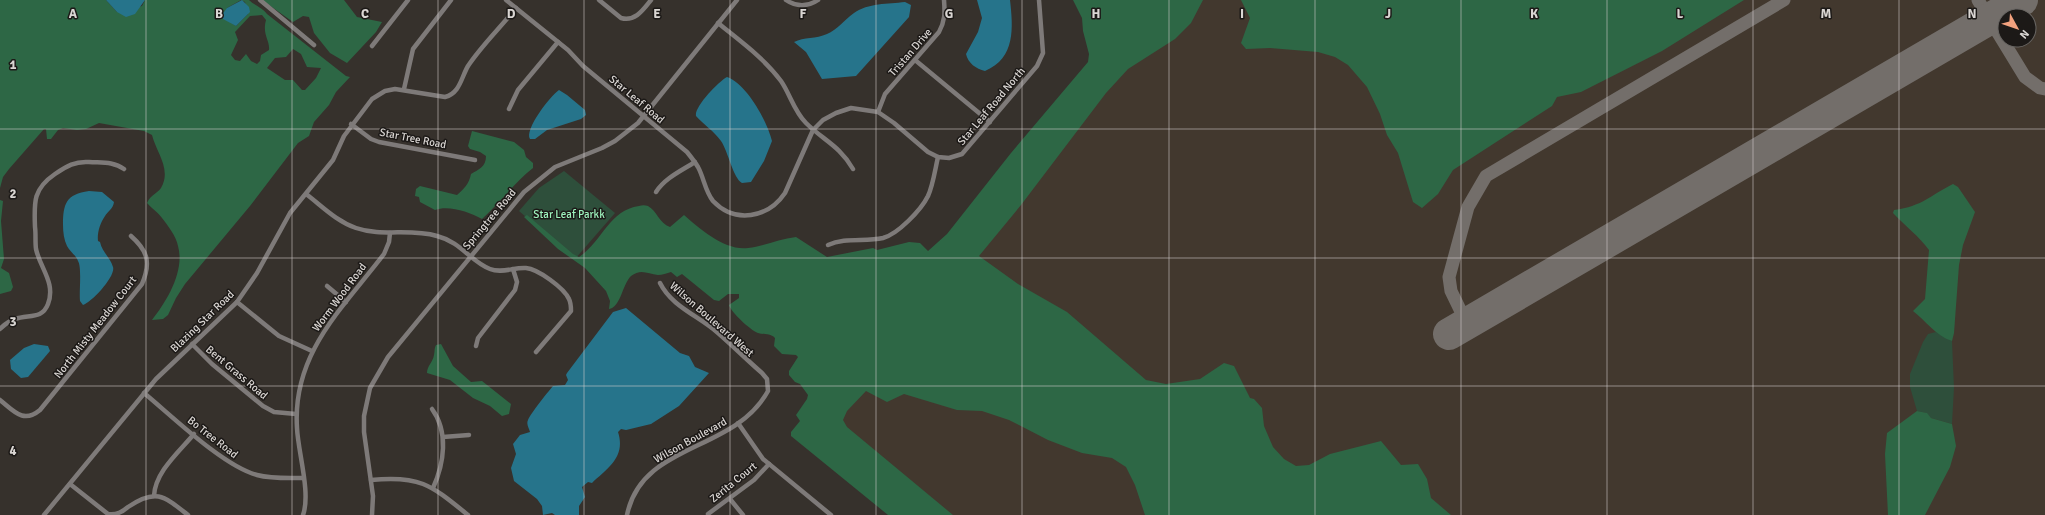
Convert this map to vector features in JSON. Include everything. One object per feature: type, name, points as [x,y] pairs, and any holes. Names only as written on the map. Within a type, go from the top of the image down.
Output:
[{"type":"street","points":[[260,0],[314,45]]},
{"type":"street","points":[[372,46],[408,0]]},
{"type":"street","points":[[451,0],[413,49],[404,89],[445,97],[450,96],[457,90],[468,66],[516,8]]},
{"type":"street","name":"Star Leaf Road","points":[[506,0],[558,42],[583,66],[687,152],[695,162],[713,200],[733,213],[746,215],[763,213],[779,202],[785,194],[814,130]]},
{"type":"street","points":[[599,0],[621,18],[625,19],[636,16],[651,0]]},
{"type":"street","name":"Springtree Road","points":[[372,515],[371,480],[364,426],[366,402],[370,388],[388,357],[470,255],[524,192],[542,176],[568,161],[615,141],[627,133],[644,116],[737,0]]},
{"type":"street","points":[[786,0],[802,6],[813,4],[818,0]]},
{"type":"street","name":"Tristan Drive","points":[[878,112],[885,94],[915,60],[943,24],[945,13],[944,0]]},
{"type":"street","name":"Star Leaf Road North","points":[[938,157],[949,158],[962,154],[1037,66],[1043,53],[1039,0]]},
{"type":"street","points":[[718,23],[771,69],[787,90],[797,112],[814,130],[834,144],[846,156],[853,169]]},
{"type":"street","points":[[509,109],[518,90],[558,42]]},
{"type":"street","points":[[915,60],[990,122]]},
{"type":"street","name":"Blazing Star Road","points":[[44,515],[144,393],[192,344],[237,302],[257,273],[287,218],[334,160],[344,136],[351,124],[372,99],[384,91],[404,89]]},
{"type":"street","points":[[814,130],[823,120],[836,113],[851,108],[878,112],[894,123],[928,152],[938,157],[928,196],[904,226],[895,233],[884,238],[836,242],[828,245]]},
{"type":"street","name":"Star Tree Road","points":[[351,124],[371,139],[379,142],[475,160]]},
{"type":"street","points":[[0,330],[7,323],[16,318],[30,318],[40,314],[47,308],[51,284],[36,249],[35,197],[42,185],[69,164],[79,161],[116,163],[124,169]]},
{"type":"street","points":[[656,192],[660,186],[672,176],[695,162]]},
{"type":"street","points":[[306,194],[345,223],[373,232],[438,236],[459,246],[489,269],[503,271],[524,268],[538,272],[564,292],[571,303],[571,311],[536,352]]},
{"type":"street","name":"Worm Wood Road","points":[[303,515],[306,497],[296,414],[301,382],[312,351],[328,324],[384,254],[389,242],[390,233]]},
{"type":"street","name":"North Misty Meadow Court","points":[[0,400],[23,416],[29,417],[40,410],[142,284],[146,274],[147,258],[141,245],[131,236]]},
{"type":"street","points":[[476,346],[478,338],[515,290],[517,282],[513,270]]},
{"type":"street","name":"Wilson Boulevard West","points":[[660,283],[664,291],[688,312],[718,332],[762,373],[767,379],[768,385]]},
{"type":"street","points":[[327,286],[346,302]]},
{"type":"street","points":[[237,302],[279,336],[312,351]]},
{"type":"street","name":"Bent Grass Road","points":[[192,344],[212,364],[263,406],[274,412],[296,414]]},
{"type":"street","name":"Wilson Boulevard","points":[[627,515],[630,504],[637,490],[658,466],[720,435],[738,423],[749,414],[765,396],[768,385]]},
{"type":"street","name":"Bo Tree Road","points":[[144,393],[229,462],[244,470],[275,478],[303,478]]},
{"type":"street","points":[[432,409],[438,417],[443,437],[441,464],[433,488]]},
{"type":"street","points":[[738,423],[754,448],[769,464],[831,515]]},
{"type":"street","points":[[154,496],[154,489],[160,475],[194,434]]},
{"type":"street","points":[[443,437],[469,435]]},
{"type":"street","name":"Zerita Court","points":[[708,514],[754,480],[769,464]]},
{"type":"street","points":[[371,480],[408,479],[433,488],[468,515]]},
{"type":"street","points":[[70,484],[108,514],[118,514],[142,498],[154,496],[170,501],[188,515]]},
{"type":"street","points":[[730,498],[743,515]]},
{"type":"shaded area","points":[[1081,0],[2045,0],[2045,515],[891,515],[796,438],[1093,61]]},
{"type":"green space","points":[[0,0],[106,0],[117,12],[142,6],[145,0],[241,0],[249,0],[346,76],[350,77],[336,92],[329,105],[314,122],[309,136],[298,143],[250,206],[185,284],[168,315],[163,319],[152,320],[169,295],[177,275],[180,256],[177,242],[172,231],[147,203],[150,198],[161,188],[165,174],[162,161],[152,135],[144,131],[99,123],[86,129],[77,130],[63,128],[58,130],[51,139],[47,139],[46,129],[44,129],[3,177],[0,188]],"holes":[[[241,0],[245,2],[248,14],[236,26],[230,22],[227,8]],[[262,15],[266,20],[265,33],[269,50],[261,55],[260,61],[257,64],[251,61],[246,54],[240,61],[235,60],[231,55],[238,40],[235,32],[250,16]],[[293,49],[301,54],[307,67],[321,68],[316,78],[305,90],[302,90],[293,80],[285,80],[267,68],[275,58],[286,57]]]},
{"type":"green space","points":[[262,0],[344,0],[357,17],[382,22],[376,32],[347,63],[330,53],[314,33],[309,17],[303,16],[293,22]]},
{"type":"green space","points":[[1073,0],[1203,0],[1191,23],[1175,39],[1128,69],[1106,93],[1021,205],[979,256],[1018,284],[1067,312],[1146,380],[1166,384],[1200,379],[1224,363],[1234,366],[1250,398],[1254,399],[1262,408],[1264,426],[1273,447],[1284,459],[1296,466],[1309,465],[1330,454],[1381,441],[1401,465],[1418,464],[1427,479],[1431,498],[1451,515],[1145,515],[1135,485],[1126,467],[1112,458],[1082,453],[1048,440],[1009,420],[982,411],[957,410],[904,394],[887,402],[866,391],[847,411],[843,420],[847,427],[953,515],[888,515],[791,436],[791,432],[800,421],[796,415],[807,399],[808,395],[800,384],[795,382],[789,375],[789,371],[798,357],[796,355],[782,354],[774,346],[775,338],[771,335],[758,333],[746,325],[737,316],[729,305],[739,298],[739,294],[728,294],[719,301],[714,300],[682,274],[677,277],[671,272],[658,275],[638,272],[631,276],[625,285],[619,300],[609,309],[610,301],[606,291],[585,268],[558,249],[524,217],[527,215],[573,254],[579,257],[587,251],[606,227],[620,214],[629,209],[644,205],[651,208],[663,223],[670,227],[684,215],[713,238],[722,243],[739,248],[754,247],[796,237],[827,257],[873,248],[877,250],[909,242],[920,243],[928,251],[947,234],[1011,153],[1088,62],[1089,54],[1083,31],[1082,18]]},
{"type":"green space","points":[[1241,0],[1744,0],[1662,51],[1581,92],[1557,97],[1552,106],[1453,170],[1438,194],[1422,208],[1413,202],[1398,153],[1387,135],[1380,114],[1367,87],[1348,65],[1335,57],[1318,52],[1270,48],[1246,49],[1241,43],[1250,18]]},
{"type":"green space","points":[[472,131],[514,142],[524,150],[526,157],[533,163],[533,168],[482,219],[459,210],[446,208],[435,210],[420,202],[419,197],[415,196],[416,189],[420,186],[457,195],[464,188],[469,181],[471,174],[482,167],[486,160],[486,156],[480,152],[470,149],[468,146]]},
{"type":"green space","name":"Star Leaf Parkk","points":[[564,171],[615,213],[575,259],[519,211],[539,188]]},
{"type":"green space","points":[[1953,184],[1958,187],[1975,212],[1963,245],[1959,265],[1954,333],[1952,341],[1936,332],[1913,311],[1925,299],[1929,250],[1921,240],[1893,213],[1894,210],[1919,203]]},
{"type":"green space","points":[[0,200],[3,201],[1,221],[4,259],[1,268],[9,273],[13,287],[11,291],[0,294]]},
{"type":"green space","points":[[1936,332],[1952,341],[1954,388],[1952,424],[1931,418],[1926,413],[1917,411],[1910,387],[1910,374],[1923,342],[1928,334]]},
{"type":"green space","points":[[441,344],[453,366],[471,382],[482,381],[511,404],[509,414],[502,416],[490,406],[473,398],[450,380],[427,373],[436,345]]},
{"type":"green space","points":[[1917,411],[1927,413],[1931,418],[1952,424],[1956,446],[1950,467],[1925,515],[1888,515],[1885,454],[1887,433]]},
{"type":"water","points":[[106,0],[145,0],[135,14],[126,17],[117,12]]},
{"type":"water","points":[[242,0],[249,7],[250,12],[236,26],[223,19],[221,16],[227,8]]},
{"type":"water","points":[[977,0],[1010,0],[1012,31],[1007,50],[995,65],[985,71],[973,65],[966,54],[978,32],[982,18]]},
{"type":"water","points":[[905,2],[911,5],[909,17],[856,76],[822,79],[806,52],[794,42],[827,34],[854,13],[865,7],[878,4]]},
{"type":"water","points":[[727,77],[742,87],[749,95],[766,124],[772,141],[764,161],[751,182],[742,183],[739,180],[733,170],[724,145],[696,116],[696,112],[703,101],[713,89]]},
{"type":"water","points":[[559,90],[585,110],[586,115],[581,119],[547,130],[535,139],[530,139],[529,135],[534,121],[544,106]]},
{"type":"water","points":[[81,192],[102,192],[114,202],[112,208],[106,214],[98,231],[98,241],[112,263],[113,271],[102,288],[92,299],[83,305],[80,301],[79,264],[76,257],[68,248],[64,239],[63,218],[67,201]]},
{"type":"water","points":[[626,308],[680,353],[689,356],[695,367],[709,373],[679,406],[651,424],[626,430],[621,429],[618,432],[620,448],[618,455],[609,467],[592,483],[588,482],[582,487],[585,497],[579,506],[579,515],[555,515],[552,513],[543,515],[542,506],[537,499],[514,481],[511,468],[516,454],[513,444],[520,435],[530,432],[527,422],[532,413],[553,386],[565,385],[568,380],[566,375],[567,373],[613,312]]},
{"type":"water","points":[[34,344],[48,346],[50,351],[28,377],[21,378],[11,369],[10,360],[24,348]]},
{"type":"taxiway","points":[[1467,324],[1451,291],[1449,277],[1468,207],[1486,176],[1784,0]]},
{"type":"taxiway","points":[[1978,0],[2025,77],[2040,88],[2045,89]]},
{"type":"runway","points":[[1449,334],[2022,0]]}]
